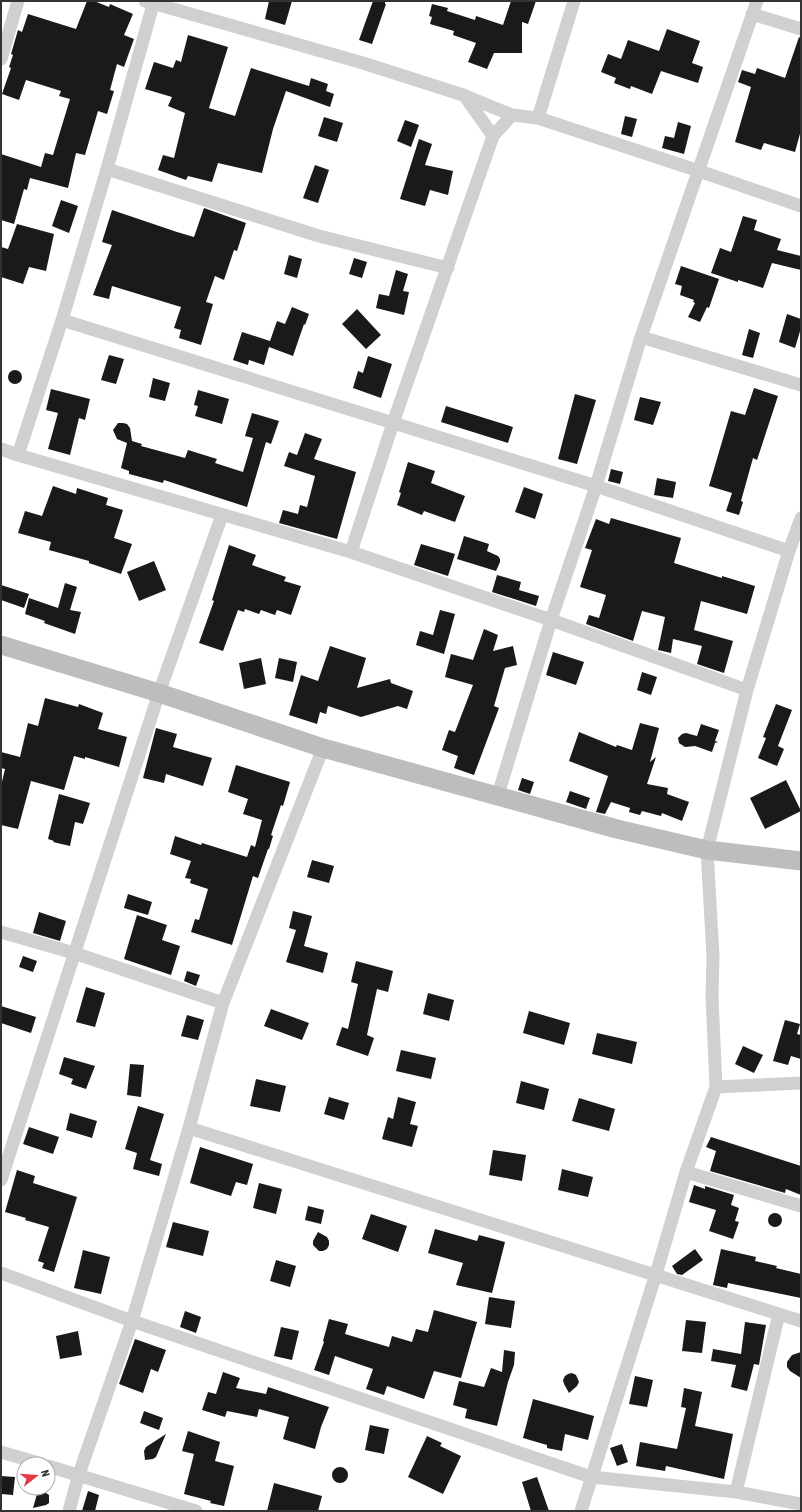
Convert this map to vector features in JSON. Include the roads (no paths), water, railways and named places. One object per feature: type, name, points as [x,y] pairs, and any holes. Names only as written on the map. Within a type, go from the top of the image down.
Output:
[{"type":"main road","points":[[1,645],[159,693],[323,748],[617,829],[707,850],[801,861]]},
{"type":"street","points":[[1,59],[18,1]]},
{"type":"street","points":[[538,118],[574,1]]},
{"type":"street","points":[[498,795],[551,620],[596,486],[642,337],[756,1]]},
{"type":"street","points":[[18,455],[62,320],[107,169],[150,2],[363,63],[463,95],[512,115],[538,118],[801,206]]},
{"type":"street","points":[[752,14],[801,29]]},
{"type":"street","points":[[463,95],[493,136]]},
{"type":"street","points":[[351,552],[493,136],[512,115]]},
{"type":"street","points":[[107,169],[319,236],[448,268]]},
{"type":"street","points":[[62,320],[596,486],[790,551]]},
{"type":"street","points":[[642,337],[801,385]]},
{"type":"street","points":[[1,449],[351,552],[551,620],[747,690]]},
{"type":"street","points":[[1,1180],[159,693],[222,515]]},
{"type":"street","points":[[581,1511],[656,1274],[686,1172],[716,1087],[712,997],[713,956],[707,850],[747,690],[801,518]]},
{"type":"street","points":[[69,1511],[79,1474],[132,1321],[189,1128],[223,1003],[323,748]]},
{"type":"street","points":[[1,932],[74,953],[223,1003]]},
{"type":"street","points":[[716,1087],[801,1083]]},
{"type":"street","points":[[189,1128],[656,1274],[801,1321]]},
{"type":"street","points":[[686,1172],[801,1206]]},
{"type":"street","points":[[1,1273],[132,1321],[591,1477],[736,1492],[801,1504]]},
{"type":"street","points":[[736,1492],[779,1314]]},
{"type":"street","points":[[1,1452],[16,1456]]},
{"type":"street","points":[[56,1468],[196,1511]]}]
